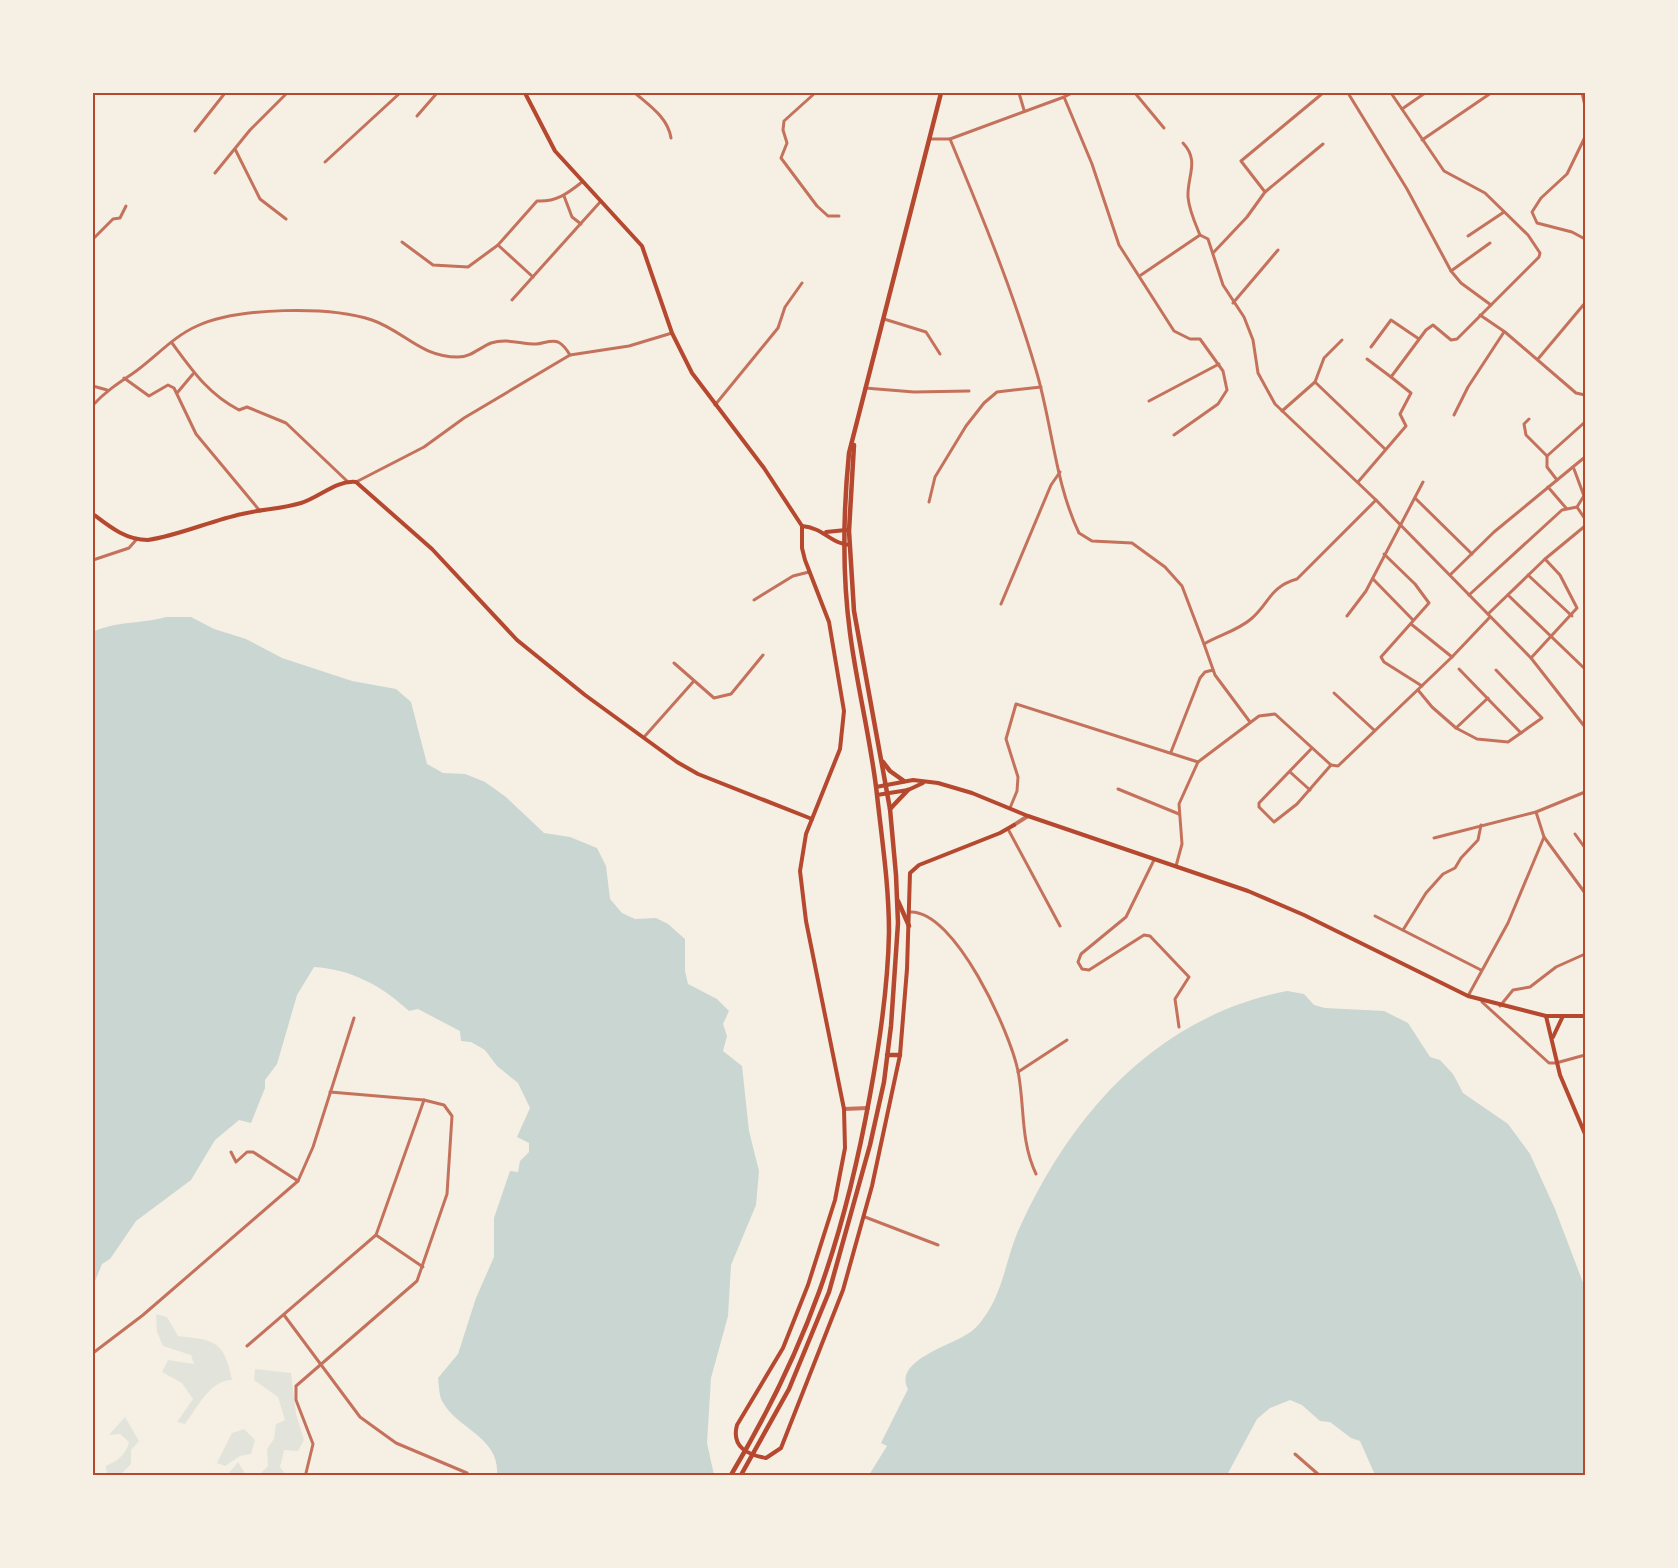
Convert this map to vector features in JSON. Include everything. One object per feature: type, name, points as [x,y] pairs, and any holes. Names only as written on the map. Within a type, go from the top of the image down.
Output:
[{"type":"highway","points":[[731,1475],[777,1393],[820,1296],[848,1203],[868,1108],[882,1024],[888,946],[888,908],[876,787],[850,635],[843,530],[849,453],[941,93]]},
{"type":"highway","points":[[741,1475],[789,1389],[826,1302],[858,1194],[887,1055],[897,940],[896,898],[890,809],[860,655],[854,610],[849,531],[854,437]]},
{"type":"highway","points":[[882,760],[890,771],[904,781]]},
{"type":"highway","points":[[890,809],[898,797],[908,790]]},
{"type":"highway","points":[[896,898],[909,926]]},
{"type":"highway","points":[[887,1055],[900,1055]]},
{"type":"main road","points":[[525,93],[548,140],[582,182],[642,246],[672,333],[692,373],[764,468],[802,526],[802,548],[829,622],[844,711],[840,749],[802,850],[801,890],[844,1109],[845,1148],[839,1185],[808,1285],[783,1348],[735,1430],[736,1440],[743,1450],[766,1458],[781,1448],[843,1290],[865,1216],[900,1055],[910,912],[909,876],[914,868],[1014,825]]},
{"type":"main road","points":[[93,514],[122,534],[136,540],[159,538],[307,501],[347,481],[356,482],[421,538],[518,640],[585,695],[645,736],[677,762],[698,774],[812,819]]},
{"type":"main road","points":[[802,526],[826,532],[849,531]]},
{"type":"main road","points":[[826,532],[834,541],[850,545]]},
{"type":"main road","points":[[876,787],[904,781],[938,783],[972,793],[1028,816],[1248,891],[1286,907],[1482,1002],[1546,1016],[1585,1016]]},
{"type":"main road","points":[[877,795],[908,790],[924,783]]},
{"type":"main road","points":[[1546,1016],[1553,1038],[1556,1064],[1585,1134]]},
{"type":"main road","points":[[1553,1038],[1563,1016]]},
{"type":"street","points":[[195,131],[225,93]]},
{"type":"street","points":[[214,173],[250,130],[287,93]]},
{"type":"street","points":[[325,162],[400,93]]},
{"type":"street","points":[[417,116],[437,93]]},
{"type":"street","points":[[635,93],[658,113],[669,128],[671,138]]},
{"type":"street","points":[[815,93],[784,121],[783,130],[787,143],[781,158],[817,206],[828,216],[839,216]]},
{"type":"street","points":[[1019,93],[1024,110]]},
{"type":"street","points":[[930,138],[950,139],[1072,93]]},
{"type":"street","points":[[1135,93],[1164,128]]},
{"type":"street","points":[[1265,192],[1241,160],[1323,93]]},
{"type":"street","points":[[1348,93],[1407,189],[1451,271],[1461,283],[1491,305]]},
{"type":"street","points":[[1391,93],[1444,171],[1478,188],[1536,244],[1540,253],[1539,257],[1455,340],[1433,325],[1419,339],[1391,377]]},
{"type":"street","points":[[1402,109],[1425,93]]},
{"type":"street","points":[[1422,140],[1491,93]]},
{"type":"street","points":[[1582,93],[1585,106]]},
{"type":"street","points":[[1064,97],[1092,164],[1119,245],[1141,275],[1174,331],[1190,339],[1200,339],[1219,364],[1226,381],[1225,396],[1218,404],[1174,435]]},
{"type":"street","points":[[1585,137],[1567,174],[1541,198],[1532,212],[1538,224],[1572,232],[1585,239]]},
{"type":"street","points":[[950,139],[1001,262],[1041,387],[1060,472],[1079,533],[1092,541],[1132,543],[1165,567],[1182,586],[1213,670],[1250,722]]},
{"type":"street","points":[[1183,143],[1191,154],[1194,166],[1189,180],[1188,198],[1200,235],[1208,239],[1224,285],[1233,303],[1244,317],[1253,340],[1258,373],[1266,390],[1282,411],[1376,500],[1531,658],[1585,727]]},
{"type":"street","points":[[1213,254],[1247,218],[1265,192],[1323,144]]},
{"type":"street","points":[[235,148],[260,199],[286,219]]},
{"type":"street","points":[[402,242],[433,265],[468,267],[498,245],[537,201],[549,202],[564,196],[582,182]]},
{"type":"street","points":[[564,196],[572,218],[581,224]]},
{"type":"street","points":[[512,300],[601,201]]},
{"type":"street","points":[[93,239],[113,219],[120,218],[126,206]]},
{"type":"street","points":[[1468,236],[1504,212]]},
{"type":"street","points":[[1141,275],[1200,235]]},
{"type":"street","points":[[1451,271],[1490,243]]},
{"type":"street","points":[[498,245],[534,277]]},
{"type":"street","points":[[1233,303],[1278,250]]},
{"type":"street","points":[[715,405],[778,328],[785,307],[802,283]]},
{"type":"street","points":[[1538,359],[1585,303]]},
{"type":"street","points":[[93,405],[107,390],[194,327],[248,313],[292,312],[357,316],[390,328],[415,346],[443,356],[467,356],[491,344],[512,340],[538,344],[554,341],[560,343],[570,355]]},
{"type":"street","points":[[1480,315],[1505,332],[1576,393],[1585,395]]},
{"type":"street","points":[[884,319],[926,332],[940,354]]},
{"type":"street","points":[[1371,347],[1391,320],[1419,339]]},
{"type":"street","points":[[1454,415],[1468,387],[1505,332]]},
{"type":"street","points":[[356,482],[424,447],[472,413],[570,355],[629,346],[672,333]]},
{"type":"street","points":[[1282,411],[1315,382],[1324,358],[1342,340]]},
{"type":"street","points":[[172,343],[193,374],[214,395],[239,410],[247,407],[286,423],[347,481]]},
{"type":"street","points":[[1358,483],[1406,426],[1400,414],[1411,396],[1409,391],[1367,358]]},
{"type":"street","points":[[1149,401],[1219,364]]},
{"type":"street","points":[[177,393],[193,374]]},
{"type":"street","points":[[124,378],[149,396],[170,385],[177,393],[196,434],[260,511]]},
{"type":"street","points":[[1315,382],[1385,449]]},
{"type":"street","points":[[93,386],[107,390]]},
{"type":"street","points":[[929,502],[935,477],[966,426],[984,403],[997,392],[1041,387]]},
{"type":"street","points":[[865,388],[914,392],[969,391]]},
{"type":"street","points":[[1529,418],[1524,424],[1526,435],[1547,456],[1547,467],[1557,480]]},
{"type":"street","points":[[1547,456],[1585,422]]},
{"type":"street","points":[[1450,575],[1585,457]]},
{"type":"street","points":[[1573,468],[1584,495],[1577,507]]},
{"type":"street","points":[[1001,604],[1042,505],[1060,472]]},
{"type":"street","points":[[1347,616],[1373,579],[1423,482]]},
{"type":"street","points":[[1548,487],[1566,508]]},
{"type":"street","points":[[1415,498],[1472,554]]},
{"type":"street","points":[[1204,644],[1251,619],[1278,587],[1297,579],[1376,500]]},
{"type":"street","points":[[1469,595],[1528,538],[1566,508],[1577,507]]},
{"type":"street","points":[[1577,507],[1585,519]]},
{"type":"street","points":[[1176,867],[1182,844],[1179,804],[1198,762],[1265,713],[1275,714],[1331,765],[1338,766],[1452,657],[1528,575],[1585,526]]},
{"type":"street","points":[[93,560],[129,548],[136,540]]},
{"type":"street","points":[[1384,554],[1428,601],[1428,605],[1381,657],[1384,662],[1422,686]]},
{"type":"street","points":[[1531,658],[1572,616],[1576,608],[1560,574],[1545,559]]},
{"type":"street","points":[[754,600],[793,576],[809,572]]},
{"type":"street","points":[[1528,575],[1572,616]]},
{"type":"street","points":[[1373,579],[1412,622],[1452,657]]},
{"type":"street","points":[[1508,595],[1585,669]]},
{"type":"street","points":[[674,663],[714,698],[731,694],[763,655]]},
{"type":"street","points":[[1460,669],[1521,733]]},
{"type":"street","points":[[1171,752],[1200,678],[1205,672],[1213,670]]},
{"type":"street","points":[[1418,690],[1432,707],[1470,737],[1512,741],[1542,717],[1497,670]]},
{"type":"street","points":[[645,736],[693,682]]},
{"type":"street","points":[[1334,693],[1374,730]]},
{"type":"street","points":[[1456,728],[1488,698]]},
{"type":"street","points":[[1010,809],[1017,791],[1018,777],[1006,739],[1016,704],[1198,762]]},
{"type":"street","points":[[1312,748],[1261,801],[1260,809],[1277,822],[1310,790],[1331,765]]},
{"type":"street","points":[[1290,772],[1310,790]]},
{"type":"street","points":[[1118,789],[1179,814]]},
{"type":"street","points":[[1434,838],[1536,812],[1585,792]]},
{"type":"street","points":[[1014,825],[1018,812]]},
{"type":"street","points":[[1536,812],[1544,837],[1585,893]]},
{"type":"street","points":[[1014,825],[1028,816]]},
{"type":"street","points":[[1403,930],[1426,893],[1443,874],[1455,868],[1478,840],[1481,825]]},
{"type":"street","points":[[1008,829],[1060,926]]},
{"type":"street","points":[[1575,834],[1585,848]]},
{"type":"street","points":[[1468,996],[1508,923],[1544,837]]},
{"type":"street","points":[[1154,860],[1126,916],[1081,954],[1078,962],[1082,969],[1089,970],[1144,935],[1150,936],[1189,977],[1175,999],[1179,1027]]},
{"type":"street","points":[[910,912],[920,912],[930,917],[949,933],[968,957],[1013,1052],[1018,1072],[1025,1146],[1036,1174]]},
{"type":"street","points":[[1376,916],[1481,971]]},
{"type":"street","points":[[1500,1006],[1513,990],[1530,987],[1556,967],[1585,954]]},
{"type":"street","points":[[1482,1002],[1544,1059],[1556,1064],[1585,1055]]},
{"type":"street","points":[[93,1353],[143,1315],[298,1181],[313,1147],[354,1018]]},
{"type":"street","points":[[1018,1072],[1067,1040]]},
{"type":"street","points":[[306,1473],[314,1444],[296,1400],[296,1386],[321,1362],[415,1285],[447,1194],[452,1116],[444,1105],[423,1100],[330,1092]]},
{"type":"street","points":[[247,1346],[376,1235],[423,1100]]},
{"type":"street","points":[[844,1109],[868,1108]]},
{"type":"street","points":[[231,1152],[236,1162],[247,1152],[253,1152],[298,1181]]},
{"type":"street","points":[[865,1216],[938,1245]]},
{"type":"street","points":[[376,1235],[423,1267]]},
{"type":"street","points":[[284,1315],[360,1417],[396,1443],[467,1473]]},
{"type":"street","points":[[1295,1454],[1319,1475]]},
{"type":"shaded area","points":[[166,617],[191,617],[214,629],[246,639],[282,658],[352,681],[396,689],[411,702],[427,764],[443,773],[465,774],[485,782],[506,797],[544,833],[570,837],[597,848],[606,866],[610,899],[622,913],[635,919],[656,918],[668,924],[685,939],[685,971],[688,984],[717,999],[729,1011],[723,1024],[727,1036],[723,1051],[742,1066],[749,1131],[759,1171],[756,1205],[731,1265],[728,1316],[711,1378],[707,1443],[714,1475],[497,1475],[492,1451],[449,1411],[441,1399],[438,1378],[458,1354],[476,1298],[494,1257],[494,1218],[510,1171],[518,1172],[520,1161],[529,1152],[529,1143],[517,1137],[530,1108],[518,1083],[497,1066],[485,1050],[471,1042],[461,1041],[460,1031],[418,1009],[409,1011],[377,987],[341,971],[314,967],[297,995],[277,1064],[265,1080],[265,1088],[251,1123],[239,1120],[215,1140],[191,1180],[136,1221],[110,1259],[102,1264],[93,1286],[93,632],[110,626]]},
{"type":"shaded area","points":[[1287,991],[1304,994],[1314,1005],[1325,1008],[1384,1011],[1408,1023],[1430,1057],[1440,1060],[1453,1074],[1463,1093],[1508,1124],[1530,1154],[1555,1209],[1585,1288],[1585,1475],[1375,1475],[1360,1441],[1351,1438],[1330,1422],[1320,1421],[1302,1405],[1290,1400],[1270,1408],[1257,1419],[1227,1475],[869,1475],[887,1446],[881,1443],[908,1389],[905,1379],[908,1371],[924,1356],[968,1334],[984,1318],[998,1291],[1019,1229],[1040,1186],[1065,1146],[1093,1109],[1124,1076],[1159,1047],[1198,1023],[1240,1004]]},
{"type":"shaded area","points":[[156,1314],[167,1317],[178,1336],[210,1341],[216,1345],[226,1357],[229,1367],[232,1380],[224,1381],[211,1390],[185,1424],[177,1422],[193,1399],[182,1383],[162,1372],[168,1360],[194,1364],[191,1355],[163,1346],[157,1332]]},
{"type":"shaded area","points":[[255,1369],[291,1373],[296,1414],[304,1440],[298,1451],[284,1450],[280,1467],[286,1475],[259,1475],[268,1466],[267,1449],[274,1439],[276,1424],[285,1420],[278,1397],[254,1380]]},
{"type":"shaded area","points":[[125,1417],[139,1441],[131,1450],[131,1464],[120,1475],[107,1475],[106,1466],[121,1457],[128,1447],[129,1442],[120,1434],[109,1435]]},
{"type":"shaded area","points":[[244,1429],[255,1440],[251,1454],[240,1456],[225,1466],[217,1463],[232,1433]]},
{"type":"shaded area","points":[[238,1462],[246,1475],[227,1475]]}]
